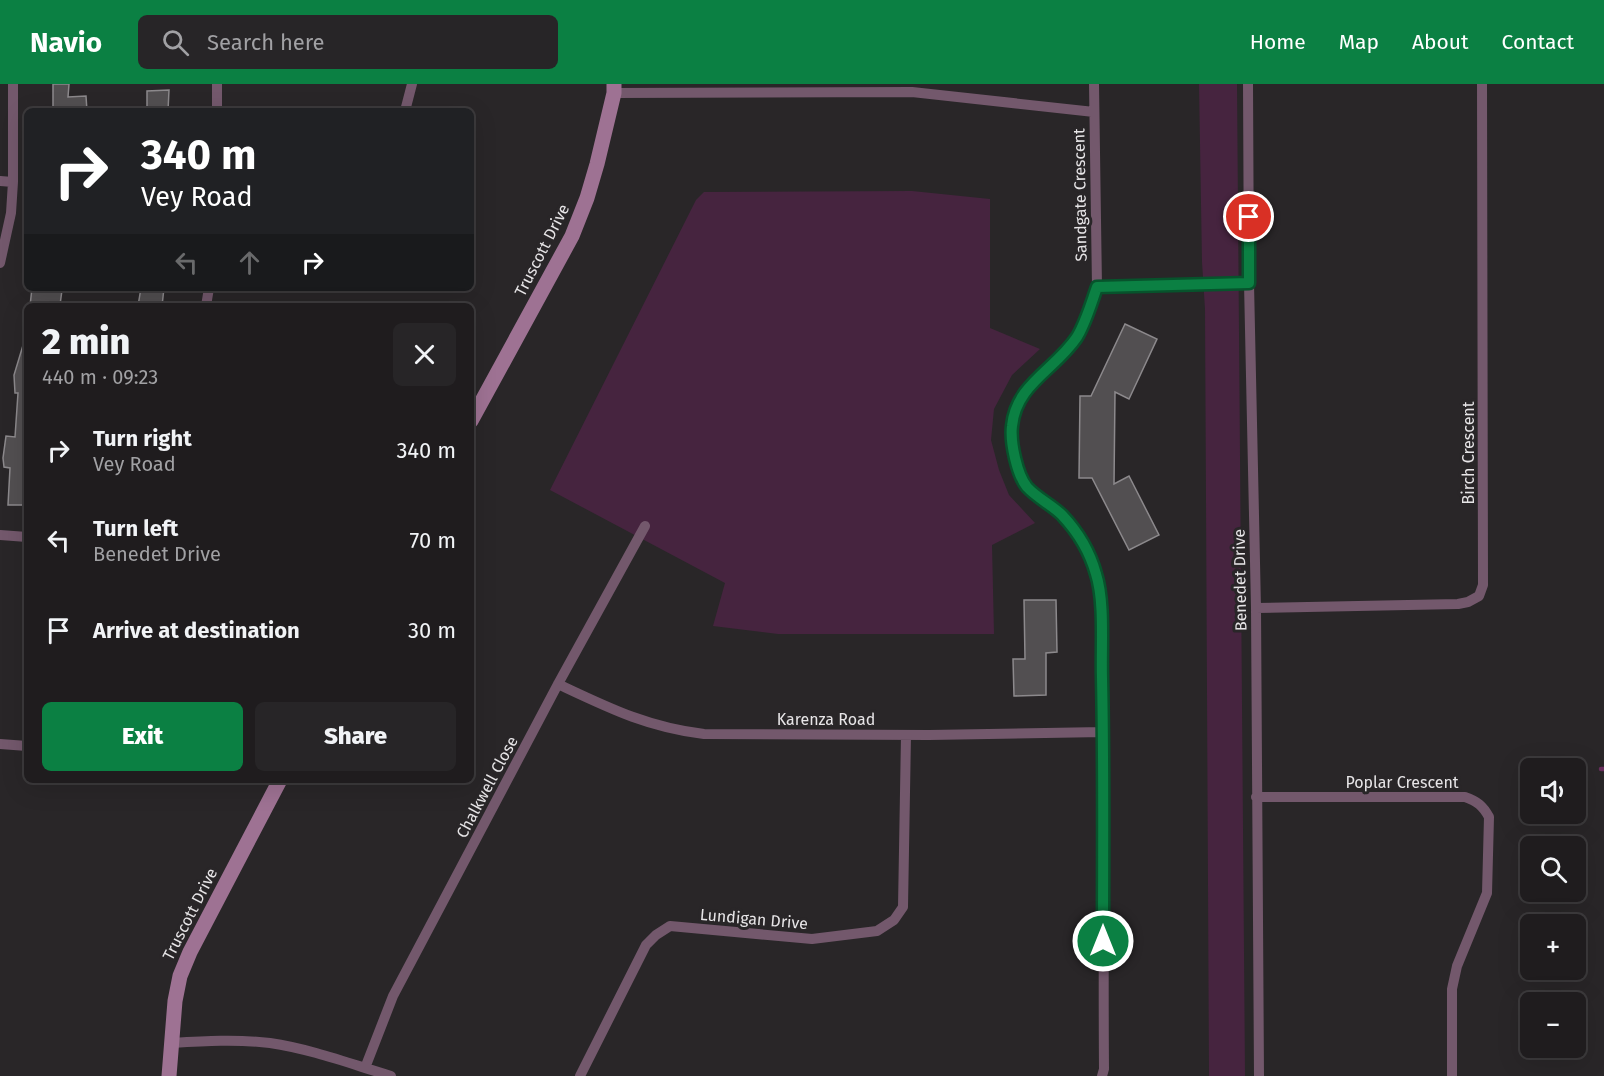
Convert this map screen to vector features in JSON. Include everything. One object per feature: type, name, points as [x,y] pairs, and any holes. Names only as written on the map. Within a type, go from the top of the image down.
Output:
[{"type":"street","points":[[0,263],[11,213],[13,84]]},
{"type":"street","points":[[217,84],[217,108]]},
{"type":"street","points":[[406,108],[412,84]]},
{"type":"street","name":"Sandgate Crescent","points":[[1094,84],[1097,287],[1077,336],[1060,358],[1027,389],[1014,410],[1011,430],[1014,454],[1027,487],[1062,514],[1080,537],[1097,576],[1100,600],[1103,732],[1104,1069],[1102,1076]]},
{"type":"street","name":"Benedet Drive","points":[[1248,84],[1249,283],[1256,608],[1259,1076]]},
{"type":"street","name":"Birch Crescent","points":[[1256,608],[1458,604],[1479,596],[1483,585],[1482,84]]},
{"type":"street","points":[[614,88],[809,87],[912,92],[1094,112]]},
{"type":"street","name":"Truscott Drive","points":[[474,416],[573,237],[597,164],[614,88]]},
{"type":"street","points":[[0,181],[13,182]]},
{"type":"street","points":[[1097,287],[1249,283]]},
{"type":"street","name":"Chalkwell Close","points":[[365,1068],[393,996],[558,684],[645,526]]},
{"type":"street","points":[[0,535],[24,537]]},
{"type":"street","name":"Karenza Road","points":[[558,684],[619,713],[675,730],[704,734],[906,735],[1103,732]]},
{"type":"street","name":"Lundigan Drive","points":[[580,1076],[646,945],[670,926],[812,939],[877,931],[894,920],[903,907],[906,735]]},
{"type":"street","points":[[0,744],[24,746]]},
{"type":"street","name":"Truscott Drive","points":[[169,1076],[180,976],[190,952],[278,783]]},
{"type":"street","name":"Poplar Crescent","points":[[1256,797],[1465,797],[1476,801],[1484,808],[1489,818],[1487,893],[1457,966],[1452,989],[1452,1076]]},
{"type":"street","points":[[172,1043],[225,1041],[269,1043],[316,1053],[391,1076]]},
{"type":"shaded area","points":[[1199,84],[1237,84],[1245,1076],[1209,1076],[1205,309]]},
{"type":"shaded area","points":[[912,191],[990,199],[990,328],[1040,349],[1012,375],[994,409],[991,440],[999,470],[1009,495],[1035,523],[992,545],[994,634],[778,634],[713,626],[725,583],[550,490],[696,200],[704,192]]},
{"type":"building","points":[[53,84],[69,84],[68,97],[86,96],[87,108],[53,108]]},
{"type":"building","points":[[169,90],[168,108],[147,108],[147,91]]},
{"type":"building","points":[[32,291],[62,291],[60,303],[30,303]]},
{"type":"building","points":[[140,291],[164,291],[162,303],[138,303]]},
{"type":"building","points":[[1125,324],[1157,339],[1129,399],[1115,392],[1114,484],[1129,476],[1159,535],[1129,550],[1092,478],[1079,478],[1080,396],[1091,396]]},
{"type":"building","points":[[24,342],[24,505],[8,505],[10,468],[4,467],[3,458],[6,436],[15,437],[18,393],[15,393],[14,375]]},
{"type":"building","points":[[1024,600],[1056,600],[1057,652],[1046,653],[1046,695],[1014,696],[1013,659],[1025,659]]},
{"type":"route","points":[[1103,941],[1103,732],[1100,600],[1097,576],[1080,537],[1062,514],[1027,487],[1014,454],[1011,430],[1014,410],[1027,389],[1060,358],[1077,336],[1097,287],[1249,283],[1249,217]]}]
